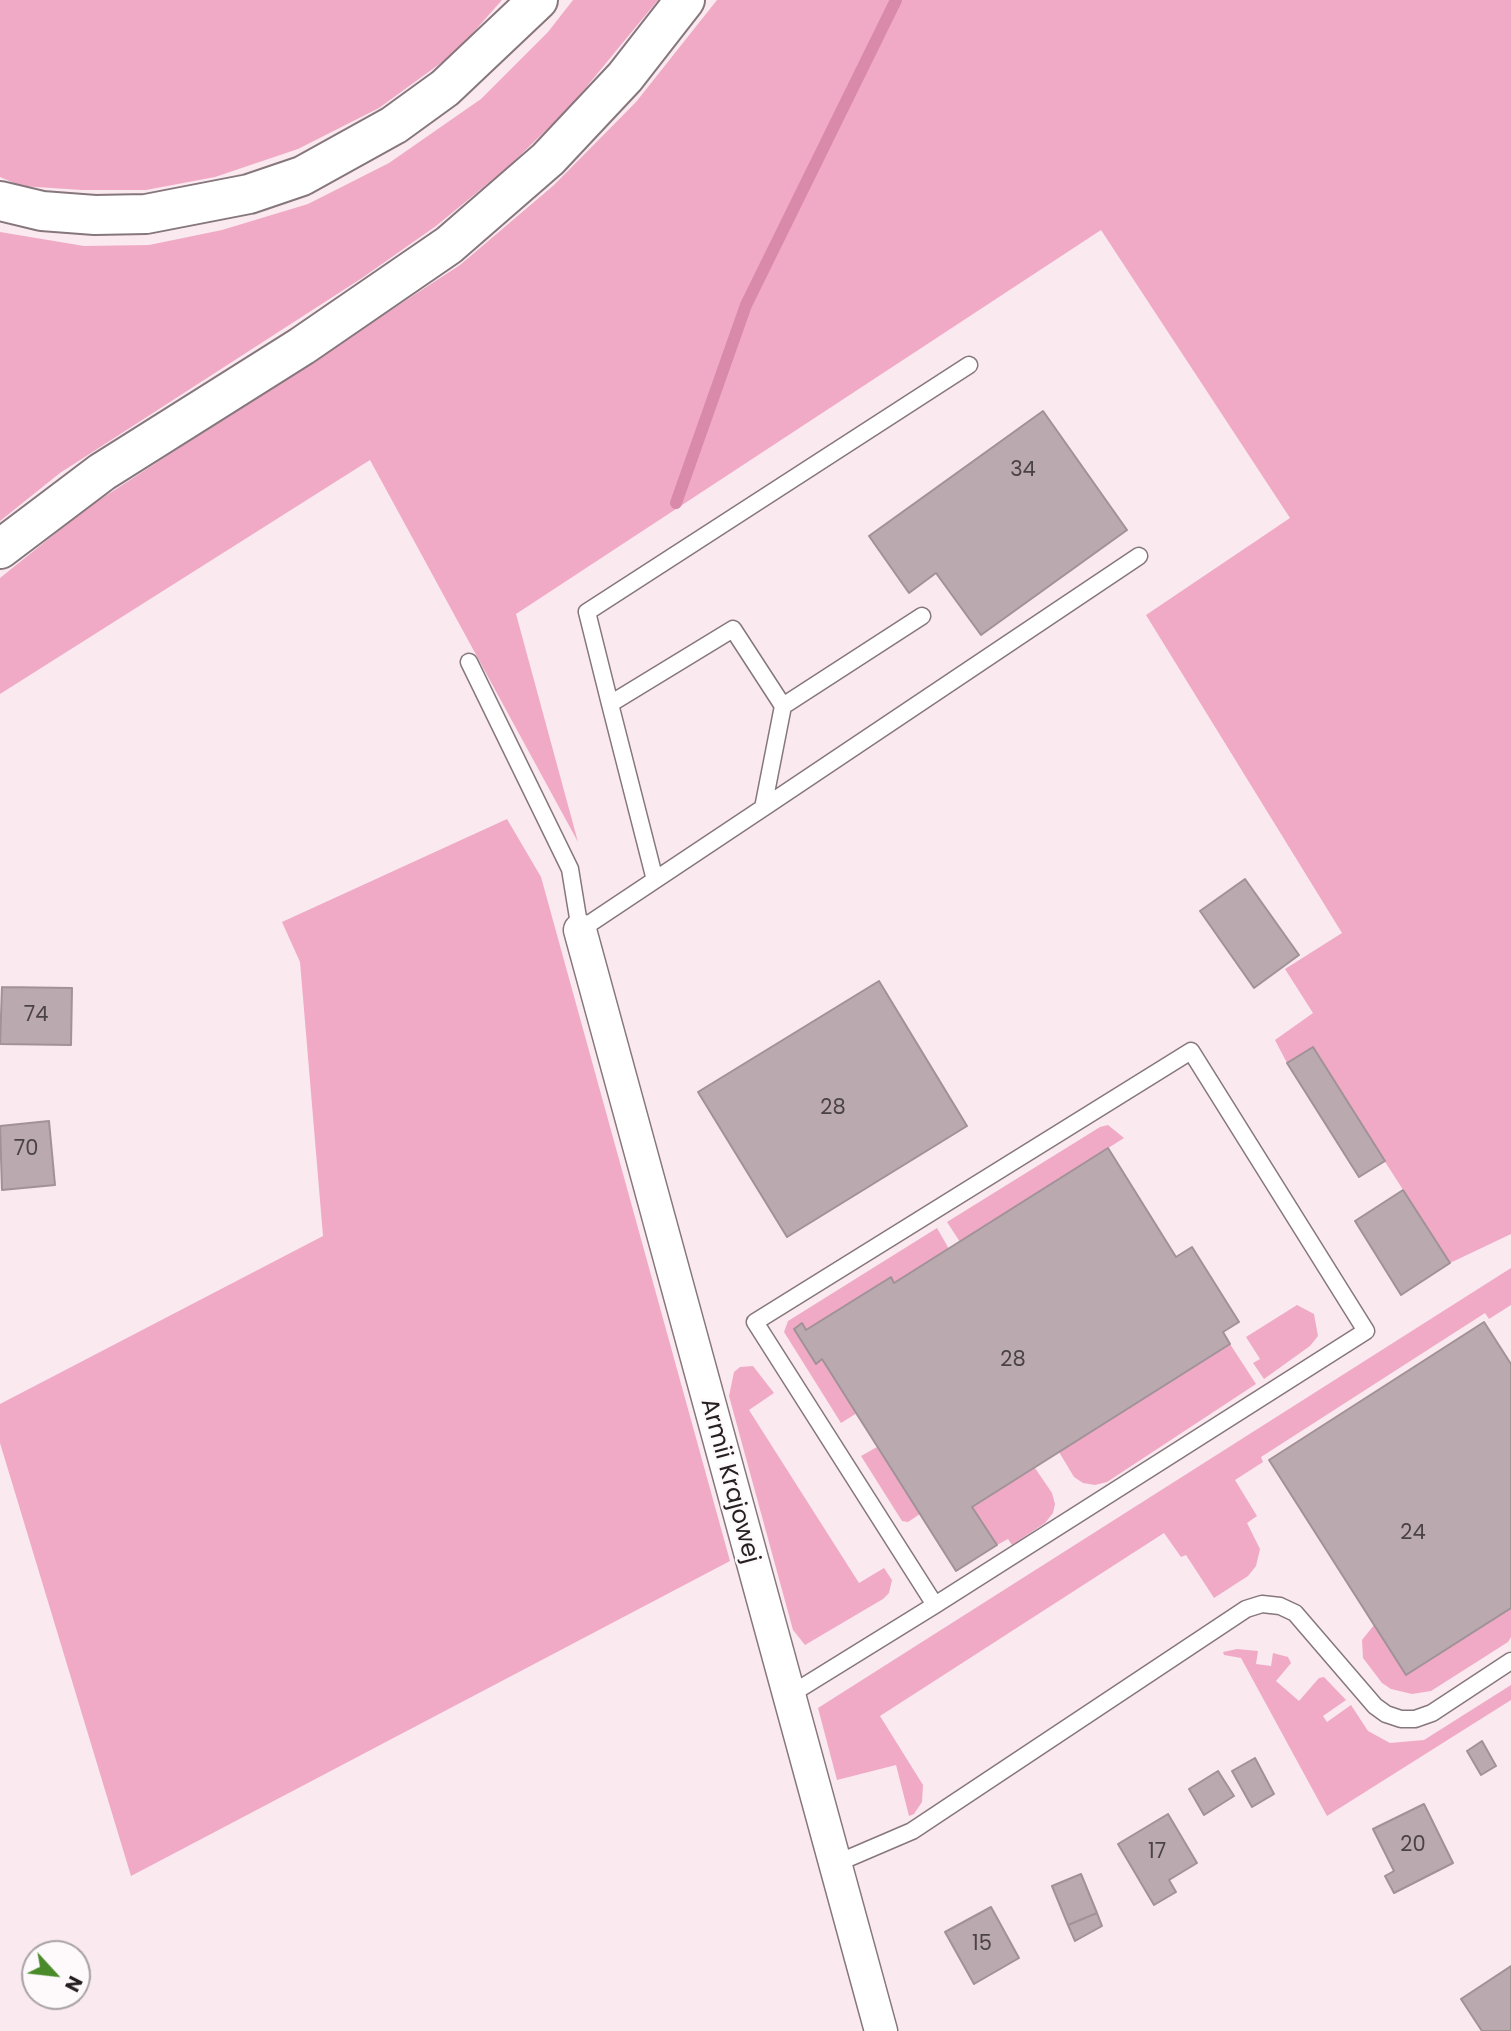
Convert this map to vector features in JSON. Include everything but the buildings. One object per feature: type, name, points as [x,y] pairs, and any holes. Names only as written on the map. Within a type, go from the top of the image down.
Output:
[{"type":"highway","points":[[0,201],[42,211],[95,215],[146,214],[248,194],[302,176],[394,125],[445,88],[538,0]]},
{"type":"highway","points":[[0,550],[102,472],[302,346],[449,245],[548,159],[625,77],[685,0]]},
{"type":"street","name":"Armii Krajowej","points":[[580,930],[881,2031]]},
{"type":"lane","points":[[655,880],[587,612],[969,365]]},
{"type":"lane","points":[[469,662],[570,869],[580,930],[1139,556]]},
{"type":"lane","points":[[783,706],[922,615]]},
{"type":"lane","points":[[610,704],[733,629],[783,706],[763,808]]},
{"type":"lane","points":[[788,1696],[935,1605],[1366,1331],[1191,1051],[755,1322],[935,1605]]},
{"type":"lane","points":[[835,1864],[912,1831],[1246,1609],[1262,1604],[1280,1606],[1295,1613],[1375,1706],[1386,1714],[1401,1719],[1415,1719],[1432,1713],[1511,1661]]},
{"type":"shaded area","points":[[0,0],[502,0],[456,52],[379,108],[298,149],[215,177],[146,190],[82,190],[21,186],[0,177]]},
{"type":"shaded area","points":[[573,0],[658,0],[569,108],[508,167],[436,226],[362,278],[60,473],[0,521],[0,232],[84,246],[149,245],[222,230],[308,204],[389,163],[481,99],[548,32]]},
{"type":"shaded area","points":[[717,0],[1511,0],[1511,1234],[1450,1263],[1312,1048],[1287,1063],[1275,1040],[1313,1013],[1285,969],[1342,933],[1146,615],[1290,518],[1101,230],[516,614],[578,842],[370,460],[0,694],[0,578],[87,508],[460,265],[554,185],[636,102]]},
{"type":"shaded area","points":[[507,819],[541,877],[730,1561],[131,1876],[0,1443],[0,1404],[323,1236],[300,962],[282,922]]},
{"type":"shaded area","points":[[1108,1125],[1124,1138],[960,1242],[947,1222],[1100,1127]]},
{"type":"shaded area","points":[[937,1228],[949,1249],[894,1283],[890,1277],[806,1330],[802,1324],[794,1329],[815,1363],[822,1359],[857,1413],[841,1423],[784,1332],[788,1321]]},
{"type":"shaded area","points":[[1511,1268],[1511,1305],[1489,1319],[1485,1313],[1261,1457],[1263,1462],[1235,1480],[1257,1516],[1247,1523],[1260,1549],[1256,1566],[1248,1576],[1214,1598],[1186,1555],[1181,1557],[1164,1533],[880,1716],[923,1785],[922,1802],[914,1814],[909,1816],[896,1765],[837,1780],[818,1708]]},
{"type":"shaded area","points":[[1297,1305],[1314,1314],[1318,1336],[1310,1346],[1264,1379],[1253,1363],[1260,1359],[1246,1337]]},
{"type":"shaded area","points":[[1230,1344],[1256,1384],[1107,1482],[1095,1485],[1083,1483],[1074,1477],[1059,1452]]},
{"type":"shaded area","points":[[753,1366],[774,1393],[749,1410],[859,1583],[884,1568],[892,1580],[889,1593],[883,1599],[805,1645],[793,1630],[729,1396],[734,1372],[740,1367]]},
{"type":"shaded area","points":[[877,1447],[920,1514],[908,1522],[902,1521],[861,1456]]},
{"type":"shaded area","points":[[1035,1468],[1052,1493],[1055,1504],[1053,1513],[1045,1523],[1012,1545],[1008,1539],[997,1545],[972,1507]]},
{"type":"shaded area","points":[[1511,1608],[1511,1637],[1508,1642],[1431,1691],[1412,1694],[1391,1689],[1382,1683],[1363,1658],[1362,1640],[1374,1625],[1405,1674]]},
{"type":"shaded area","points":[[1237,1649],[1258,1651],[1256,1664],[1271,1666],[1273,1653],[1288,1657],[1291,1663],[1276,1681],[1299,1701],[1319,1678],[1324,1677],[1346,1700],[1323,1716],[1327,1722],[1351,1705],[1368,1731],[1390,1743],[1424,1740],[1511,1685],[1511,1700],[1327,1816],[1241,1658],[1224,1655],[1223,1652]]},
{"type":"waterway","points":[[676,503],[746,305],[896,0]]}]
